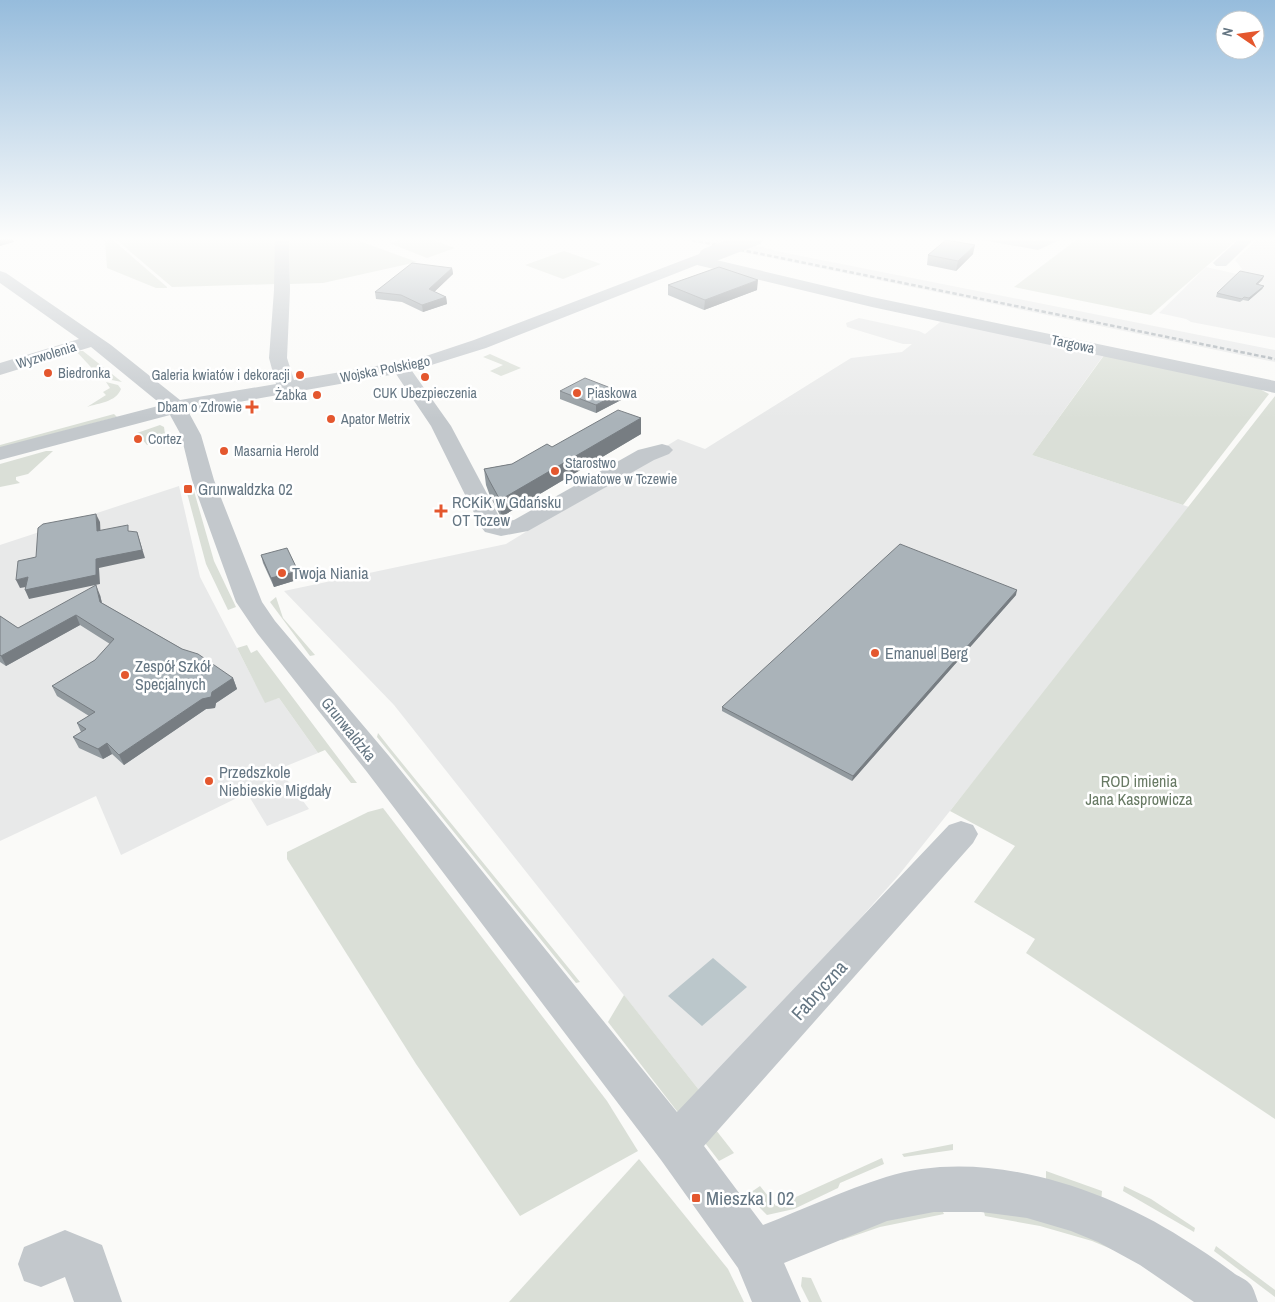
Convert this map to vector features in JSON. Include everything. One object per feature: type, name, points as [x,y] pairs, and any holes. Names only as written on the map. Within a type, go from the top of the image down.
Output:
[{"type":"street","name":"Grunwaldzka","points":[[29,298],[92,341],[161,393],[176,407],[191,435],[203,480],[248,602],[378,764],[676,1145],[754,1252]]},
{"type":"street","points":[[282,298],[278,358],[287,387]]},
{"type":"street","name":"Wojska Polskiego","points":[[0,454],[176,407],[401,368],[464,350],[599,298]]},
{"type":"street","name":"Targowa","points":[[856,298],[1275,387]]},
{"type":"street","name":"Wyzwolenia","points":[[0,369],[92,341]]},
{"type":"street","points":[[401,368],[441,426],[494,527],[501,529],[520,526],[646,455],[662,450]]},
{"type":"street","name":"Fabryczna","points":[[676,1145],[961,834]]},
{"type":"street","points":[[777,1302],[754,1252],[905,1194],[941,1190],[996,1190],[1059,1203],[1089,1214],[1125,1230],[1211,1284],[1234,1302]]},
{"type":"street","points":[[41,1264],[65,1253],[85,1262],[98,1302]]},
{"type":"shaded area","points":[[963,298],[1012,298],[1275,350],[1275,362]]},
{"type":"shaded area","points":[[1175,298],[1275,298],[1275,338],[1191,322],[1186,319],[1159,313]]},
{"type":"shaded area","points":[[859,318],[919,331],[925,334],[944,319],[1103,356],[1032,455],[1192,508],[898,876],[703,1095],[394,705],[284,591],[506,544],[678,439],[705,449],[851,358],[902,352],[912,344],[903,344],[847,327],[846,323]]},
{"type":"shaded area","name":"Zespół Szkół Specjalnych","points":[[179,486],[200,577],[265,702],[279,698],[318,753],[279,769],[309,809],[267,826],[247,793],[121,855],[96,796],[0,841],[0,545]]},
{"type":"shaded area","points":[[713,958],[747,987],[702,1026],[668,996]]},
{"type":"green space","points":[[1067,298],[1171,298],[1151,315]]},
{"type":"green space","points":[[76,351],[83,351],[122,382],[101,378]]},
{"type":"green space","points":[[490,354],[521,368],[501,376],[490,371],[503,365],[483,357]]},
{"type":"green space","points":[[1105,354],[1254,386],[1269,394],[1183,505],[1032,455]]},
{"type":"green space","points":[[106,382],[118,385],[121,389],[119,393],[107,401],[87,407],[106,395],[103,392],[110,388]]},
{"type":"green space","name":"ROD imienia Jana Kasprowicza","points":[[1275,396],[1275,1119],[1026,953],[1035,939],[974,902],[1015,846],[950,811]]},
{"type":"green space","points":[[114,414],[117,417],[0,448],[0,445]]},
{"type":"green space","points":[[160,425],[164,427],[166,441],[147,445],[137,433]]},
{"type":"green space","points":[[46,451],[53,451],[28,474],[16,477],[16,480],[20,483],[0,487],[0,464]]},
{"type":"green space","points":[[194,491],[214,561],[236,607],[228,610],[206,564],[187,493]]},
{"type":"green space","points":[[276,597],[283,618],[315,655],[310,656],[270,602]]},
{"type":"green space","points":[[247,645],[251,653],[257,650],[357,783],[351,783],[325,750],[318,753],[279,698],[265,703],[237,648]]},
{"type":"green space","points":[[378,733],[580,982],[576,983],[377,737]]},
{"type":"green space","points":[[383,808],[607,1101],[638,1151],[520,1216],[416,1064],[287,859],[287,852],[368,812]]},
{"type":"green space","points":[[624,995],[703,1095],[680,1115],[608,1022]]},
{"type":"green space","points":[[712,1125],[734,1153],[719,1161],[702,1139]]},
{"type":"green space","points":[[953,1144],[953,1150],[904,1157],[902,1154]]},
{"type":"green space","points":[[882,1158],[884,1164],[840,1183],[838,1188],[794,1209],[767,1215],[747,1195],[760,1186],[776,1206]]},
{"type":"green space","points":[[639,1159],[728,1269],[744,1302],[509,1302]]},
{"type":"green space","points":[[1046,1171],[1102,1191],[1101,1203],[1046,1184]]},
{"type":"green space","points":[[1124,1186],[1151,1199],[1195,1228],[1194,1232],[1123,1191]]},
{"type":"green space","points":[[939,1204],[944,1214],[880,1227],[842,1240],[839,1235]]},
{"type":"green space","points":[[982,1204],[1095,1229],[1140,1261],[1092,1241],[1040,1226],[985,1216]]},
{"type":"green space","points":[[1216,1246],[1275,1290],[1275,1297],[1214,1251]]},
{"type":"green space","points":[[802,1277],[811,1278],[822,1302],[809,1302],[801,1286]]},
{"type":"building","points":[[407,298],[444,298],[422,305]]},
{"type":"building","points":[[585,378],[621,392],[596,405],[560,391]]},
{"type":"building","points":[[618,410],[641,418],[500,500],[484,469],[512,464],[547,444],[552,447]]},
{"type":"building","points":[[96,514],[97,531],[128,525],[128,531],[137,532],[142,550],[96,559],[96,575],[25,590],[28,577],[16,580],[18,561],[36,557],[38,528],[43,524]]},
{"type":"building","name":"Emanuel Berg","points":[[900,544],[1017,590],[853,776],[722,707]]},
{"type":"building","name":"Twoja Niania","points":[[287,548],[298,571],[271,578],[261,555]]},
{"type":"building","points":[[96,585],[100,602],[182,649],[198,654],[233,678],[212,692],[211,697],[202,699],[119,755],[107,743],[98,749],[73,737],[86,729],[77,723],[95,712],[52,686],[95,660],[114,639],[76,615],[0,655],[0,616],[18,628]]},
{"type":"railway","points":[[975,298],[1275,359]]},
{"type":"place","name":"Biedronka","points":[[48,373]]},
{"type":"place","name":"Galeria kwiatów i dekoracji","points":[[300,375]]},
{"type":"place","name":"CUK Ubezpieczenia","points":[[425,377]]},
{"type":"place","name":"Piaskowa","points":[[577,393]]},
{"type":"place","name":"Żabka","points":[[317,395]]},
{"type":"place","name":"Dbam o Zdrowie","points":[[252,407]]},
{"type":"place","name":"Apator Metrix","points":[[331,419]]},
{"type":"place","name":"Cortez","points":[[138,439]]},
{"type":"place","name":"Masarnia Herold","points":[[224,451]]},
{"type":"place","name":"Starostwo Powiatowe w Tczewie","points":[[555,471]]},
{"type":"place","name":"Grunwaldzka 02","points":[[188,489]]},
{"type":"place","name":"RCKiK w Gdańsku OT Tczew","points":[[441,511]]},
{"type":"place","name":"Twoja Niania","points":[[282,573]]},
{"type":"place","name":"Emanuel Berg","points":[[875,653]]},
{"type":"place","name":"Zespół Szkół Specjalnych","points":[[125,675]]},
{"type":"place","name":"Przedszkole Niebieskie Migdały","points":[[209,781]]},
{"type":"place","name":"Mieszka I 02","points":[[696,1198]]}]
